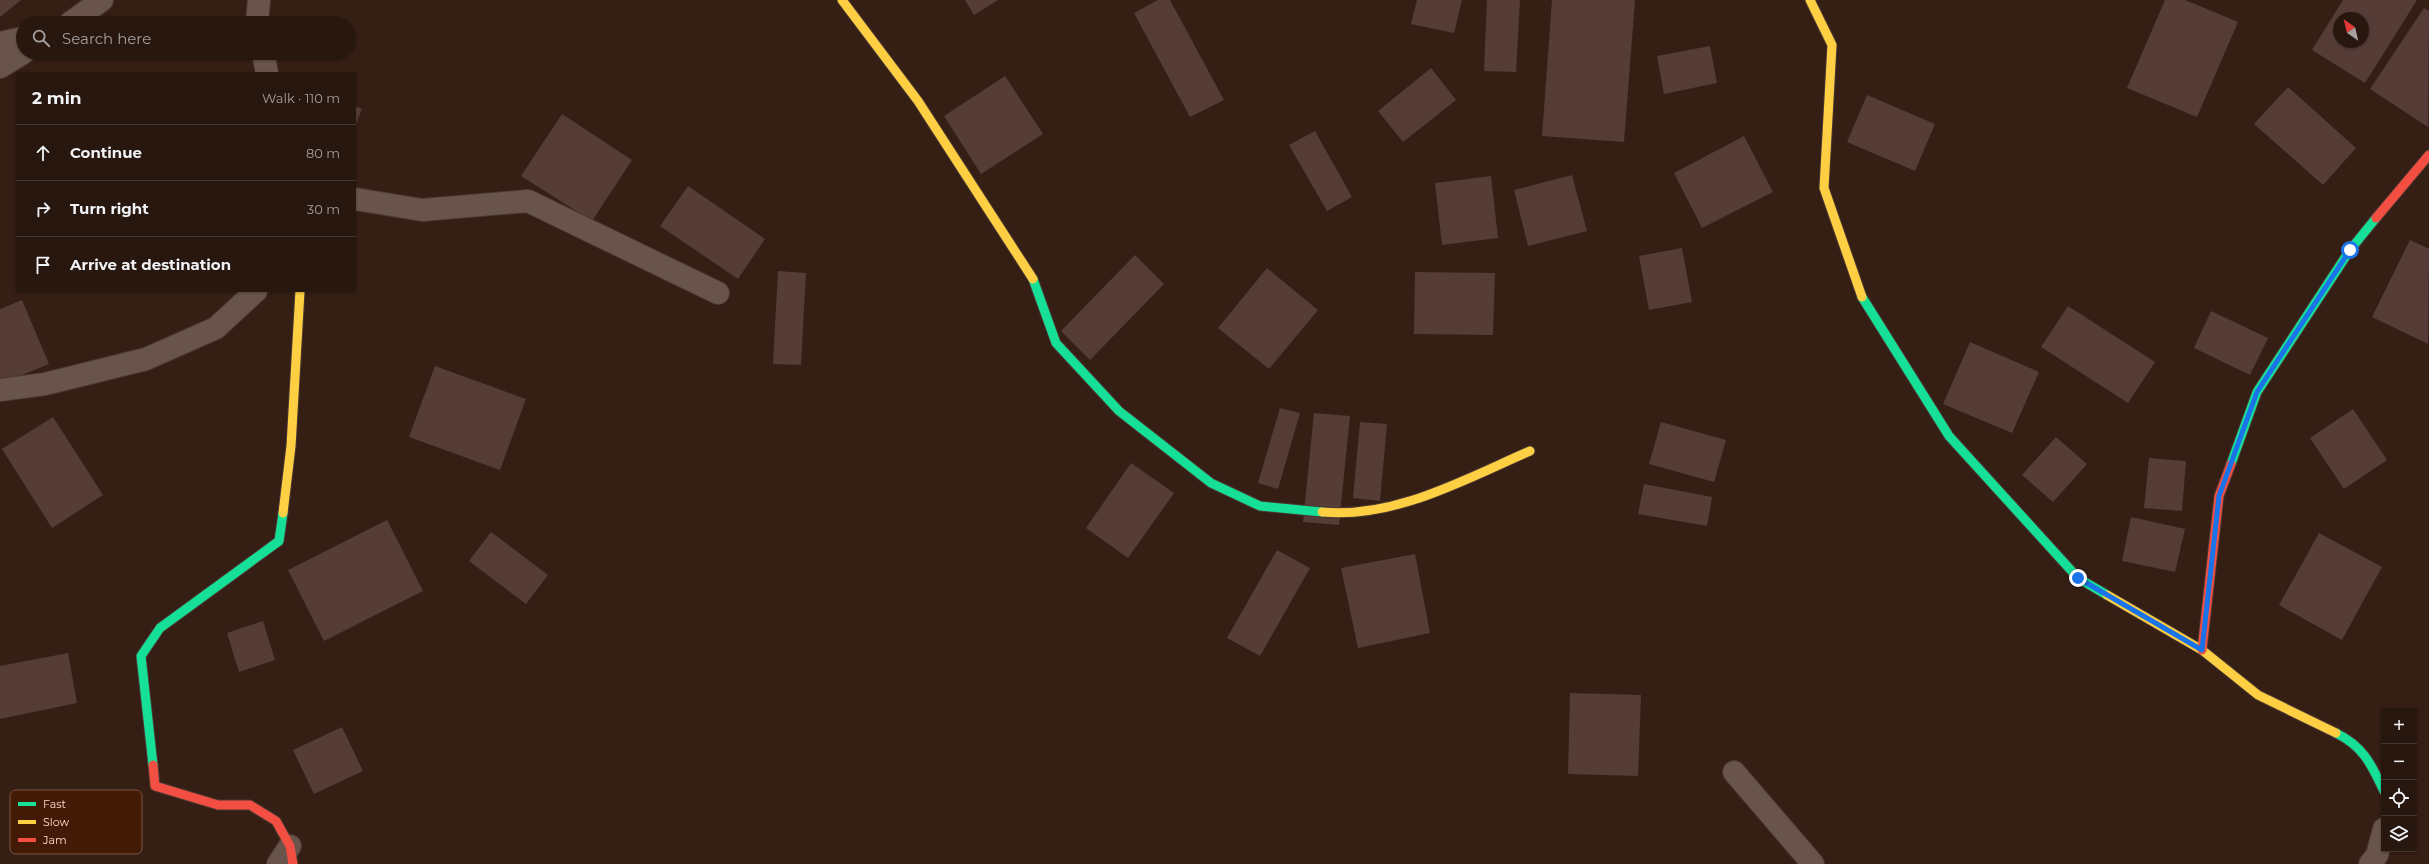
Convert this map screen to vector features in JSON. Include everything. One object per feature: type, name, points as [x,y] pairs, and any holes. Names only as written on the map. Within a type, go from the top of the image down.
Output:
[{"type":"street","points":[[80,16],[102,0]]},
{"type":"street","points":[[258,16],[260,0]]},
{"type":"street","points":[[842,0],[918,101],[1031,275],[1056,342],[1119,410],[1211,483],[1260,506],[1333,513],[1373,510],[1426,496],[1530,451]]},
{"type":"street","points":[[1810,0],[1832,45],[1824,188],[1861,295],[1949,436],[2078,578],[2202,650],[2258,695],[2348,739],[2368,757],[2381,785]]},
{"type":"street","points":[[0,43],[16,40]]},
{"type":"street","points":[[0,67],[16,57]]},
{"type":"street","points":[[264,60],[267,72]]},
{"type":"street","points":[[2202,650],[2219,496],[2257,392],[2350,250],[2429,155]]},
{"type":"street","points":[[356,199],[422,210],[528,201],[718,293]]},
{"type":"street","points":[[0,390],[45,384],[146,359],[216,328],[255,292]]},
{"type":"street","points":[[278,864],[291,855],[276,821],[250,805],[218,805],[155,786],[142,656],[160,628],[279,541],[290,446],[300,292]]},
{"type":"street","points":[[1734,772],[1813,864]]},
{"type":"street","points":[[2370,864],[2377,855],[2381,840]]},
{"type":"building","points":[[0,0],[21,0],[0,17]]},
{"type":"building","points":[[965,0],[998,0],[974,15]]},
{"type":"building","points":[[1158,0],[1170,0],[1224,100],[1190,117],[1134,13]]},
{"type":"building","points":[[1417,0],[1462,0],[1454,33],[1411,24]]},
{"type":"building","points":[[1487,0],[1520,0],[1516,72],[1484,71]]},
{"type":"building","points":[[1552,0],[1635,0],[1624,142],[1542,136]]},
{"type":"building","points":[[2165,0],[2185,0],[2238,22],[2197,117],[2127,88]]},
{"type":"building","points":[[2343,0],[2417,0],[2365,83],[2312,50],[2333,16],[2333,48],[2369,48],[2369,12],[2336,12]]},
{"type":"building","points":[[2424,8],[2429,11],[2428,127],[2370,89]]},
{"type":"building","points":[[1710,46],[1717,83],[1664,94],[1657,56]]},
{"type":"building","points":[[1431,68],[1456,100],[1403,142],[1378,111]]},
{"type":"building","points":[[1005,76],[1043,134],[981,174],[944,116]]},
{"type":"building","points":[[2288,87],[2356,148],[2323,185],[2254,124]]},
{"type":"building","points":[[1867,95],[1935,124],[1915,171],[1847,142]]},
{"type":"building","points":[[356,106],[362,109],[356,124]]},
{"type":"building","points":[[562,114],[632,160],[592,221],[521,176]]},
{"type":"building","points":[[1315,131],[1352,197],[1327,211],[1289,145]]},
{"type":"building","points":[[1744,136],[1773,192],[1702,228],[1674,173]]},
{"type":"building","points":[[1572,175],[1587,231],[1528,246],[1514,190]]},
{"type":"building","points":[[1491,176],[1498,238],[1442,245],[1435,183]]},
{"type":"building","points":[[688,186],[765,239],[738,279],[660,226]]},
{"type":"building","points":[[2410,240],[2429,249],[2428,344],[2372,317]]},
{"type":"building","points":[[1682,248],[1692,302],[1649,310],[1639,256]]},
{"type":"building","points":[[1135,255],[1164,284],[1090,360],[1061,331]]},
{"type":"building","points":[[1267,268],[1318,310],[1269,369],[1218,328]]},
{"type":"building","points":[[778,271],[806,273],[801,365],[773,364]]},
{"type":"building","points":[[1415,272],[1495,273],[1493,335],[1414,334]]},
{"type":"building","points":[[22,300],[49,364],[0,384],[0,309]]},
{"type":"building","points":[[2068,306],[2155,362],[2128,403],[2041,347]]},
{"type":"building","points":[[2211,311],[2268,338],[2250,375],[2194,348]]},
{"type":"building","points":[[1970,342],[2039,372],[2012,433],[1943,404]]},
{"type":"building","points":[[435,366],[526,399],[500,470],[409,437]]},
{"type":"building","points":[[1280,408],[1300,413],[1278,489],[1258,483]]},
{"type":"building","points":[[2353,409],[2387,460],[2344,489],[2310,438]]},
{"type":"building","points":[[1314,413],[1350,416],[1339,525],[1303,522]]},
{"type":"building","points":[[53,417],[103,495],[52,528],[2,449]]},
{"type":"building","points":[[1360,422],[1387,424],[1380,501],[1353,498]]},
{"type":"building","points":[[1661,422],[1726,440],[1714,482],[1649,464]]},
{"type":"building","points":[[2056,437],[2087,464],[2053,502],[2022,475]]},
{"type":"building","points":[[2149,458],[2186,461],[2182,511],[2144,508]]},
{"type":"building","points":[[1131,463],[1174,493],[1128,558],[1086,528]]},
{"type":"building","points":[[1644,484],[1712,497],[1707,526],[1638,514]]},
{"type":"building","points":[[2131,517],[2185,529],[2175,572],[2122,561]]},
{"type":"building","points":[[387,520],[423,591],[324,641],[288,570]]},
{"type":"building","points":[[491,532],[548,575],[526,604],[469,561]]},
{"type":"building","points":[[2319,533],[2382,567],[2342,640],[2279,605]]},
{"type":"building","points":[[1277,550],[1310,568],[1260,656],[1227,638]]},
{"type":"building","points":[[1415,554],[1430,633],[1358,648],[1341,568]]},
{"type":"building","points":[[263,621],[275,660],[239,672],[227,633]]},
{"type":"building","points":[[68,653],[77,703],[0,719],[0,666]]},
{"type":"building","points":[[1570,693],[1641,695],[1638,776],[1568,774]]},
{"type":"building","points":[[342,727],[363,771],[314,794],[293,750]]},
{"type":"traffic: fast","points":[[2231,464],[2257,392],[2350,250],[2376,218]]},
{"type":"traffic: fast","points":[[1033,279],[1056,343],[1119,411],[1211,483],[1260,506],[1322,512]]},
{"type":"traffic: fast","points":[[1862,297],[1949,436],[2078,578],[2107,595]]},
{"type":"traffic: fast","points":[[153,765],[141,656],[160,628],[279,541],[283,513]]},
{"type":"traffic: fast","points":[[2336,733],[2346,738],[2360,750],[2366,757],[2381,785]]},
{"type":"traffic: slow","points":[[842,0],[918,101],[1033,279]]},
{"type":"traffic: slow","points":[[1810,0],[1832,45],[1824,188],[1862,297]]},
{"type":"traffic: slow","points":[[283,513],[291,446],[300,292]]},
{"type":"traffic: slow","points":[[1322,512],[1349,513],[1403,503],[1429,495],[1530,451]]},
{"type":"traffic: slow","points":[[2107,595],[2202,650],[2258,695],[2336,733]]},
{"type":"traffic: jam","points":[[2376,218],[2429,155]]},
{"type":"traffic: jam","points":[[2202,650],[2219,496],[2231,464]]},
{"type":"traffic: jam","points":[[153,765],[155,786],[218,805],[250,805],[276,821],[290,846],[293,864]]},
{"type":"route","points":[[2078,578],[2202,650],[2219,496],[2257,392],[2350,250]]}]
